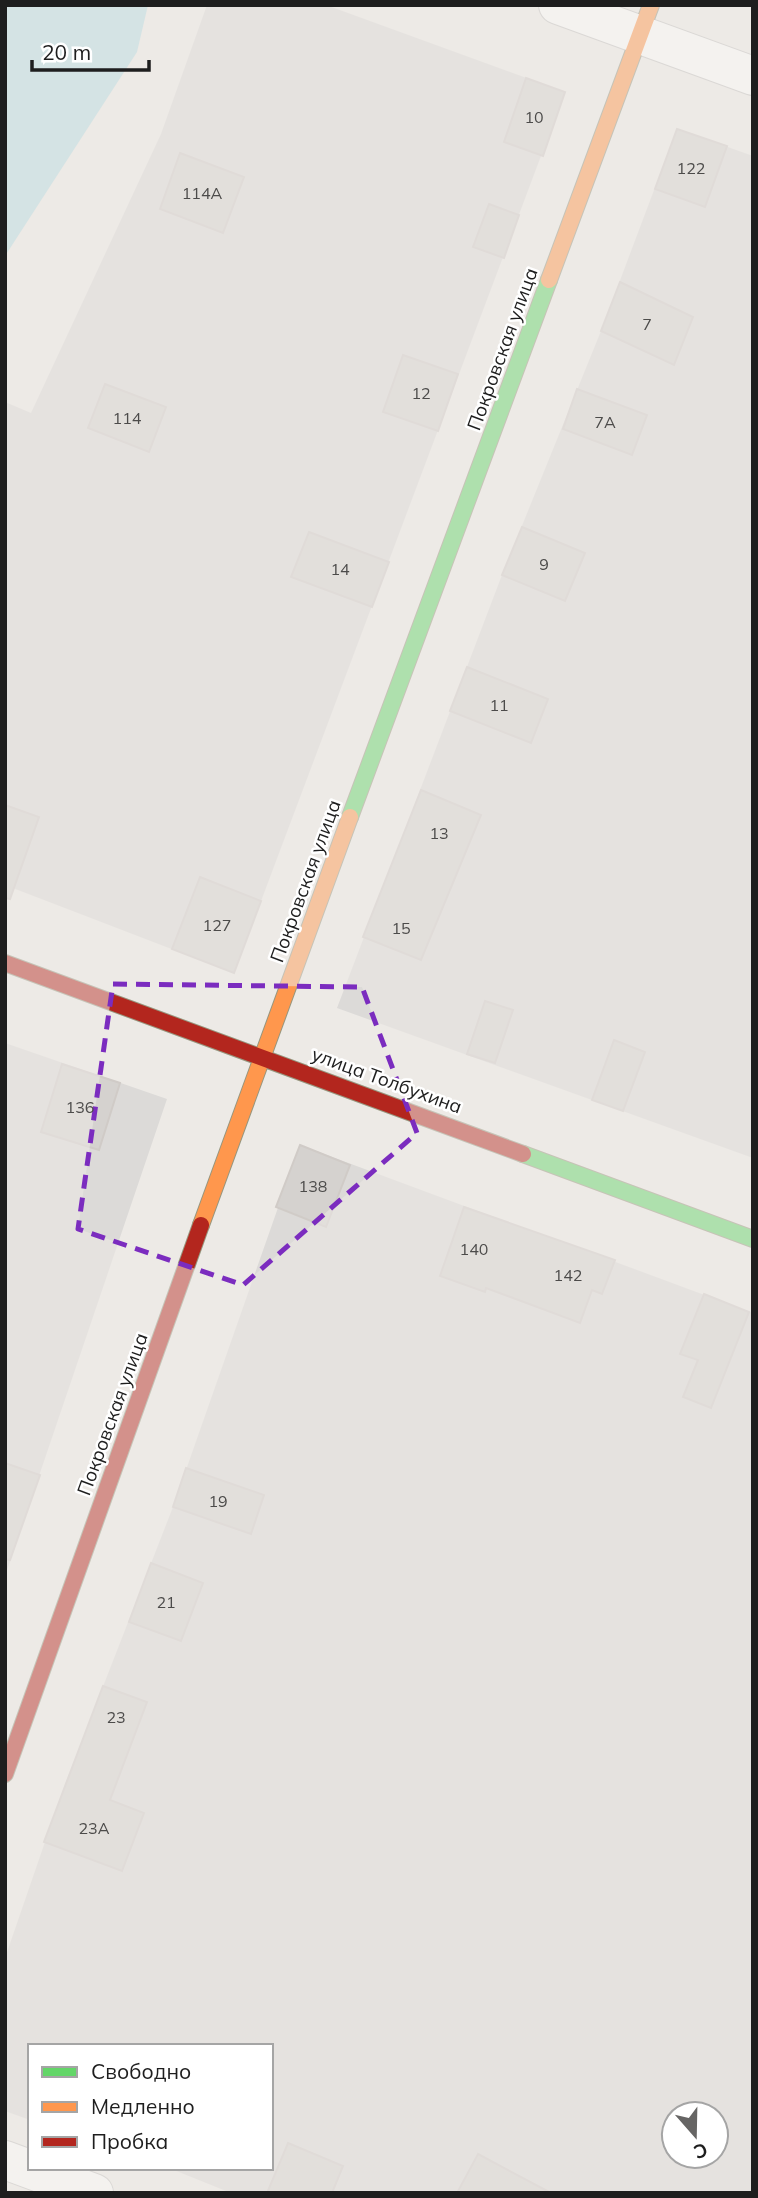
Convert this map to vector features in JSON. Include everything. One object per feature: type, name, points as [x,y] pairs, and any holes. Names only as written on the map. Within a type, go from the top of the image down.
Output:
[{"type":"street","points":[[558,5],[646,20],[753,76]]},
{"type":"street","name":"Покровская улица","points":[[5,1773],[262,1056],[646,20]]},
{"type":"street","name":"улица Толбухина","points":[[5,964],[262,1056],[753,1239]]},
{"type":"street","points":[[5,2160],[28,2169]]},
{"type":"street","points":[[32,2170],[93,2193]]},
{"type":"highlighted area","points":[[113,984],[362,987],[417,1133],[243,1285],[78,1229]]},
{"type":"shaded area","points":[[207,5],[326,5],[565,92],[234,973],[5,885],[5,402],[31,413],[161,134]]},
{"type":"shaded area","points":[[677,129],[753,156],[753,1158],[337,1008],[502,575],[601,331]]},
{"type":"shaded area","points":[[5,1043],[167,1099],[5,1576]]},
{"type":"shaded area","points":[[300,1145],[753,1313],[753,2193],[231,2193],[174,2170],[273,2170],[273,2044],[28,2044],[28,2119],[5,2111],[5,1958],[65,1784],[173,1507]]},
{"type":"water","points":[[5,5],[148,5],[137,52],[5,256]]},
{"type":"building","points":[[526,78],[565,92],[543,156],[504,142]]},
{"type":"building","points":[[677,129],[727,146],[705,207],[655,189]]},
{"type":"building","points":[[180,153],[244,177],[223,233],[160,209]]},
{"type":"building","points":[[489,204],[519,215],[504,258],[473,247]]},
{"type":"building","points":[[620,282],[693,317],[674,365],[601,331]]},
{"type":"building","points":[[403,355],[458,374],[438,431],[383,412]]},
{"type":"building","points":[[105,384],[166,407],[149,452],[88,428]]},
{"type":"building","points":[[577,389],[647,415],[632,455],[563,429]]},
{"type":"building","points":[[522,527],[585,553],[565,601],[502,575]]},
{"type":"building","points":[[309,532],[389,562],[372,607],[291,577]]},
{"type":"building","points":[[467,667],[548,699],[531,743],[450,711]]},
{"type":"building","points":[[421,790],[481,815],[421,960],[363,937]]},
{"type":"building","points":[[5,805],[39,817],[10,899],[5,898]]},
{"type":"building","points":[[200,877],[261,901],[234,973],[172,949]]},
{"type":"building","points":[[485,1001],[513,1010],[495,1063],[467,1054]]},
{"type":"building","points":[[614,1040],[645,1052],[623,1111],[592,1100]]},
{"type":"building","points":[[62,1064],[120,1083],[99,1150],[41,1132]]},
{"type":"building","points":[[300,1145],[350,1165],[326,1227],[276,1207]]},
{"type":"building","points":[[464,1207],[615,1260],[602,1294],[592,1290],[580,1323],[486,1288],[485,1292],[440,1276]]},
{"type":"building","points":[[704,1294],[749,1312],[711,1408],[683,1397],[698,1360],[680,1354]]},
{"type":"building","points":[[5,1463],[40,1475],[10,1560],[5,1559]]},
{"type":"building","points":[[186,1468],[264,1495],[251,1534],[173,1507]]},
{"type":"building","points":[[151,1563],[203,1583],[181,1641],[129,1622]]},
{"type":"building","points":[[103,1686],[147,1702],[110,1800],[144,1813],[122,1871],[44,1842]]},
{"type":"building","points":[[288,2143],[343,2166],[332,2193],[267,2193]]},
{"type":"building","points":[[478,2154],[551,2193],[457,2193]]},
{"type":"traffic: fast","points":[[350,817],[549,280]]},
{"type":"traffic: fast","points":[[523,1154],[753,1239]]},
{"type":"traffic: slow","points":[[549,280],[651,5]]},
{"type":"traffic: slow","points":[[201,1225],[350,817]]},
{"type":"traffic: jam","points":[[5,963],[523,1154]]},
{"type":"traffic: jam","points":[[5,1774],[201,1225]]}]
